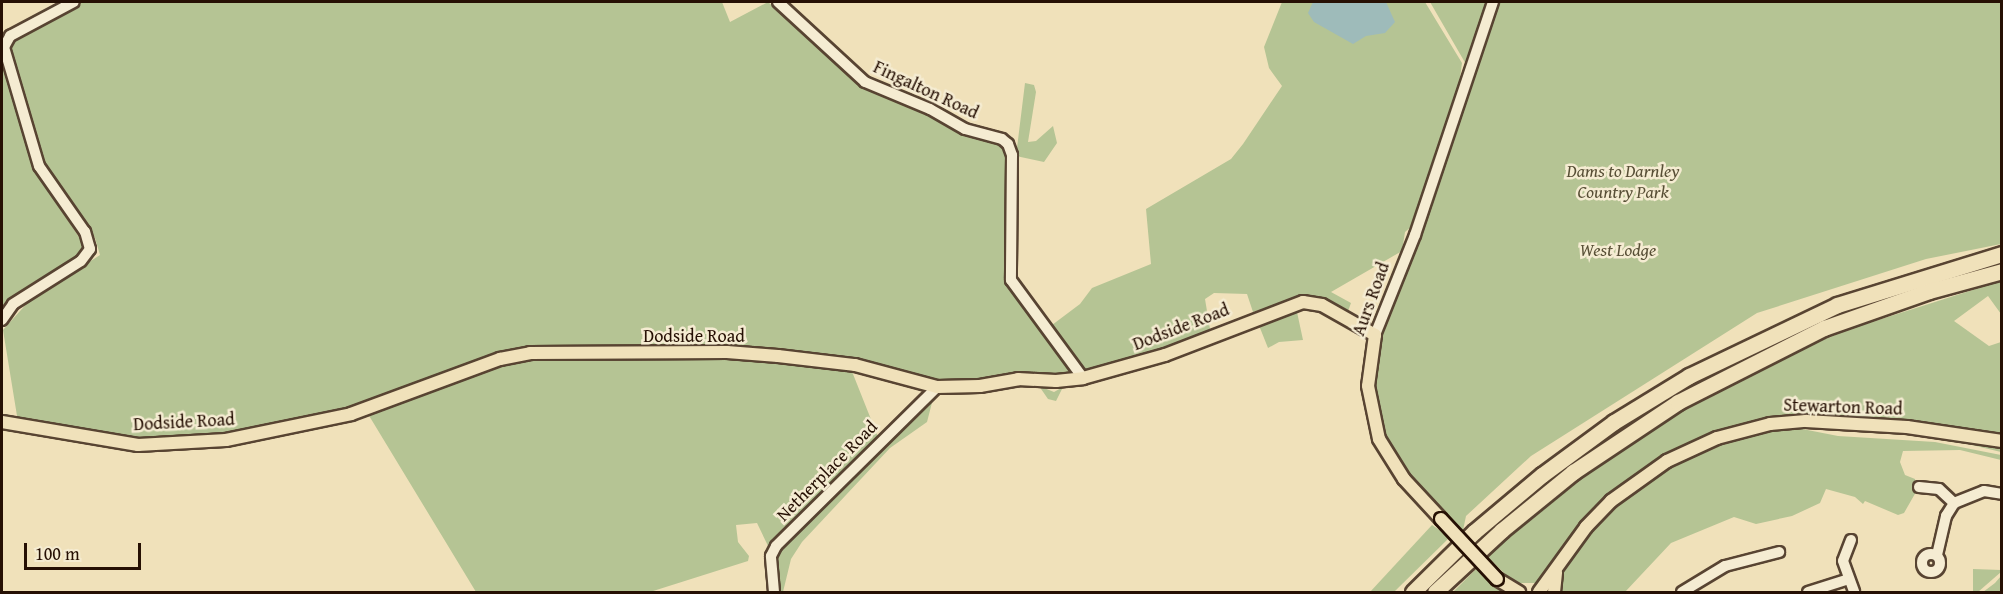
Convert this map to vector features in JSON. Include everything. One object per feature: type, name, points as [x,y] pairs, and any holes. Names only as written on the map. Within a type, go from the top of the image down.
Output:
[{"type":"highway","points":[[1413,592],[1468,538],[1542,475],[1614,422],[1689,376],[1837,306],[2001,254]]},
{"type":"highway","points":[[1435,592],[1502,530],[1573,472],[1687,396],[1824,328],[1927,291],[2001,271]]},
{"type":"main road","name":"Dodside Road","points":[[2,422],[138,445],[226,440],[351,414],[500,359],[530,353],[727,352],[778,356],[855,365],[937,387],[1083,378],[1165,355],[1303,302],[1322,305],[1375,335]]},
{"type":"main road","name":"Aurs Road","points":[[1375,335],[1368,386],[1379,440],[1404,479],[1511,592]]},
{"type":"main road","name":"Stewarton Road","points":[[1539,592],[1586,527],[1631,484],[1685,451],[1738,431],[1806,421],[1907,427],[2001,441]]},
{"type":"main road","name":"Stewarton Road","points":[[1554,592],[1556,571]]},
{"type":"main road","name":"Aurs Road","points":[[1497,579],[1519,592]]},
{"type":"street","points":[[2,320],[14,304],[81,261],[90,249],[85,232],[39,166],[4,47],[10,36],[74,2]]},
{"type":"street","name":"Fingalton Road","points":[[778,2],[866,82],[930,109],[965,129],[1002,139],[1008,144],[1012,155],[1011,280],[1083,378]]},
{"type":"street","name":"Aurs Road","points":[[1375,335],[1415,235],[1492,2]]},
{"type":"street","name":"Netherplace Road","points":[[774,592],[771,556],[776,546],[937,387]]},
{"type":"street","points":[[1919,487],[1939,489],[1954,503]]},
{"type":"street","points":[[1937,555],[1946,516],[1954,503],[1984,490],[2001,494]]},
{"type":"street","points":[[1851,540],[1843,561],[1854,592]]},
{"type":"street","points":[[1682,592],[1725,566],[1779,552]]},
{"type":"street","points":[[1808,592],[1822,590],[1849,579]]},
{"type":"green space","points":[[83,2],[722,2],[730,22],[768,2],[846,71],[1001,142],[1009,154],[1006,279],[1073,371],[1070,375],[951,385],[851,360],[520,350],[356,408],[200,437],[141,438],[18,422],[3,330],[29,301],[100,255],[95,238],[42,164],[9,48],[12,41]]},
{"type":"green space","points":[[1282,2],[1425,2],[1462,63],[1458,93],[1412,226],[1405,232],[1402,251],[1331,292],[1351,303],[1347,314],[1322,299],[1306,296],[1253,312],[1247,294],[1214,293],[1205,299],[1210,329],[1173,346],[1087,372],[1052,325],[1080,304],[1092,288],[1151,264],[1146,209],[1231,159],[1243,144],[1282,86],[1269,68],[1264,47]]},
{"type":"green space","name":"Dams to Darnley Country Park","points":[[1430,2],[2001,2],[2001,244],[1926,259],[1757,313],[1531,456],[1466,516],[1461,540],[1393,464],[1368,386],[1390,293],[1467,66]]},
{"type":"green space","points":[[2,48],[35,170],[86,248],[82,257],[32,283],[2,308]]},
{"type":"green space","points":[[1025,83],[1034,85],[1036,92],[1028,142],[1036,141],[1053,126],[1057,143],[1044,162],[1016,156]]},
{"type":"green space","points":[[2001,281],[2001,314],[1988,296],[1954,321],[1989,346],[2001,342],[2001,435],[1934,425],[1790,415],[1750,422],[1685,445],[1620,486],[1560,551],[1540,583],[1514,583],[1486,555],[1579,478],[1686,405],[1774,359],[1853,328]]},
{"type":"green space","points":[[1297,312],[1303,340],[1279,342],[1268,348],[1258,323]]},
{"type":"green space","points":[[739,359],[851,369],[878,437],[769,548],[757,523],[736,525],[738,542],[749,556],[748,561],[650,592],[476,592],[368,414],[516,360]]},
{"type":"green space","points":[[1039,386],[1054,392],[1063,387],[1056,401],[1048,399]]},
{"type":"green space","points":[[934,395],[927,422],[890,448],[802,542],[791,559],[783,592],[778,592],[776,558],[781,548]]},
{"type":"green space","points":[[1801,425],[1938,434],[2001,445],[2001,452],[1947,439]]},
{"type":"green space","points":[[1787,426],[1838,436],[1935,442],[2001,455],[2001,460],[1960,450],[1903,451],[1900,462],[1905,475],[1915,479],[1916,492],[1904,513],[1898,515],[1865,501],[1863,504],[1855,497],[1826,489],[1820,503],[1792,516],[1756,524],[1734,517],[1671,543],[1625,592],[1561,592],[1564,571],[1579,546],[1634,490],[1667,468],[1730,440]]},
{"type":"green space","points":[[1432,525],[1450,537],[1394,592],[1370,592]]},
{"type":"green space","points":[[1478,567],[1502,592],[1453,592]]},
{"type":"green space","points":[[1973,569],[2001,570],[2001,572],[1978,592],[1973,592]]},
{"type":"green space","points":[[2001,576],[2001,592],[1983,592],[1995,583]]},
{"type":"water","points":[[1313,2],[1386,2],[1395,22],[1385,33],[1366,36],[1353,44],[1314,22],[1308,13]]},
{"type":"park label","name":"West Lodge","points":[[1618,250]]}]
